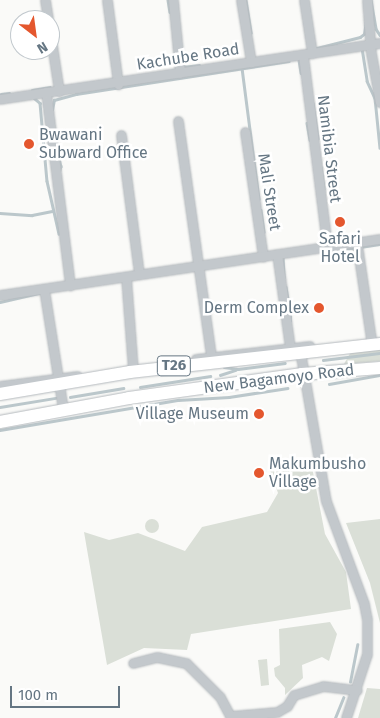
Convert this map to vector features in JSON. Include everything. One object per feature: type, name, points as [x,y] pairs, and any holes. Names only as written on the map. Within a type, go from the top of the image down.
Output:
[{"type":"highway","name":"New Bagamoyo Road","points":[[0,394],[58,380],[295,349],[376,343]]},
{"type":"highway","name":"New Bagamoyo Road","points":[[0,422],[63,409],[302,374],[380,368]]},
{"type":"street","points":[[107,0],[118,84]]},
{"type":"street","points":[[173,0],[180,73]]},
{"type":"street","points":[[241,0],[251,62]]},
{"type":"street","name":"Namibia Street","points":[[304,0],[307,54],[327,246]]},
{"type":"street","points":[[367,0],[376,43],[380,102]]},
{"type":"street","name":"Kachube Road","points":[[0,99],[118,84],[376,43]]},
{"type":"street","points":[[54,60],[59,91]]},
{"type":"street","points":[[46,92],[70,286]]},
{"type":"street","points":[[178,121],[200,265],[211,356]]},
{"type":"street","name":"Mali Street","points":[[245,132],[263,257]]},
{"type":"street","points":[[121,135],[139,274]]},
{"type":"street","points":[[0,295],[327,246],[357,244],[380,239]]},
{"type":"street","points":[[357,244],[376,343]]},
{"type":"street","points":[[277,254],[332,524],[364,604],[367,654],[357,690],[346,718]]},
{"type":"street","points":[[126,277],[133,370]]},
{"type":"street","points":[[44,289],[63,409]]},
{"type":"street","points":[[0,386],[97,376],[211,356],[295,349]]},
{"type":"street","points":[[133,662],[157,657],[186,662],[220,697],[231,717],[277,712],[287,706],[294,695],[323,686],[357,690]]},
{"type":"shaded area","points":[[352,350],[380,350],[380,361],[344,364]]},
{"type":"shaded area","points":[[311,462],[325,534],[346,572],[351,609],[191,634],[187,650],[144,648],[107,665],[84,532],[109,540],[138,533],[185,551],[202,527],[267,512],[278,493],[270,470],[272,463],[293,465]]},
{"type":"shaded area","points":[[149,519],[155,519],[159,526],[155,533],[149,533],[145,529],[145,523]]},
{"type":"shaded area","points":[[380,519],[380,623],[370,583],[346,523]]},
{"type":"shaded area","points":[[330,622],[337,634],[329,661],[322,657],[302,665],[303,678],[285,695],[285,688],[275,676],[274,668],[280,665],[279,629]]},
{"type":"shaded area","points":[[267,659],[269,685],[261,686],[258,660]]},
{"type":"shaded area","points":[[367,688],[380,689],[380,718],[358,718]]},
{"type":"waterway","points":[[168,0],[170,12]]},
{"type":"waterway","points":[[246,0],[251,33]]},
{"type":"waterway","points":[[371,0],[376,29],[380,35]]},
{"type":"waterway","points":[[317,48],[360,37],[364,34],[366,21]]},
{"type":"waterway","points":[[362,48],[367,81],[375,98],[380,148]]},
{"type":"waterway","points":[[299,60],[301,73]]},
{"type":"waterway","points":[[52,110],[54,100],[76,94],[288,61]]},
{"type":"waterway","points":[[183,67],[199,65]]},
{"type":"waterway","points":[[242,68],[259,199]]},
{"type":"waterway","points":[[32,90],[50,87]]},
{"type":"waterway","points":[[1,94],[9,93]]},
{"type":"waterway","points":[[34,98],[40,103],[47,181],[59,234]]},
{"type":"waterway","points":[[313,103],[318,139]]},
{"type":"waterway","points":[[307,123],[310,140]]},
{"type":"waterway","points":[[56,145],[61,166],[59,174]]},
{"type":"waterway","points":[[321,167],[324,189]]},
{"type":"waterway","points":[[261,210],[264,232]]},
{"type":"waterway","points":[[0,213],[32,215],[52,211]]},
{"type":"waterway","points":[[360,247],[380,244]]},
{"type":"waterway","points":[[343,249],[352,248]]},
{"type":"waterway","points":[[283,256],[284,277]]},
{"type":"waterway","points":[[286,287],[289,306]]},
{"type":"waterway","points":[[0,302],[39,293]]},
{"type":"waterway","points":[[290,313],[290,321]]},
{"type":"waterway","points":[[323,360],[380,353]]},
{"type":"waterway","points":[[224,367],[238,369],[285,363]]},
{"type":"waterway","points":[[220,375],[235,370]]},
{"type":"waterway","points":[[329,384],[380,375]]},
{"type":"waterway","points":[[140,387],[210,376]]},
{"type":"waterway","points":[[70,397],[123,388]]},
{"type":"waterway","points":[[0,430],[178,400],[229,397],[287,388]]},
{"type":"waterway","points":[[0,407],[55,398]]},
{"type":"waterway","points":[[350,682],[357,645]]},
{"type":"waterway","points":[[335,718],[343,698]]},
{"type":"place","name":"Bwawani Subward Office","points":[[29,144]]},
{"type":"place","name":"Safari Hotel","points":[[340,222]]},
{"type":"place","name":"Derm Complex","points":[[319,308]]},
{"type":"place","name":"Village Museum","points":[[259,414]]},
{"type":"place","name":"Makumbusho Village","points":[[259,473]]}]
